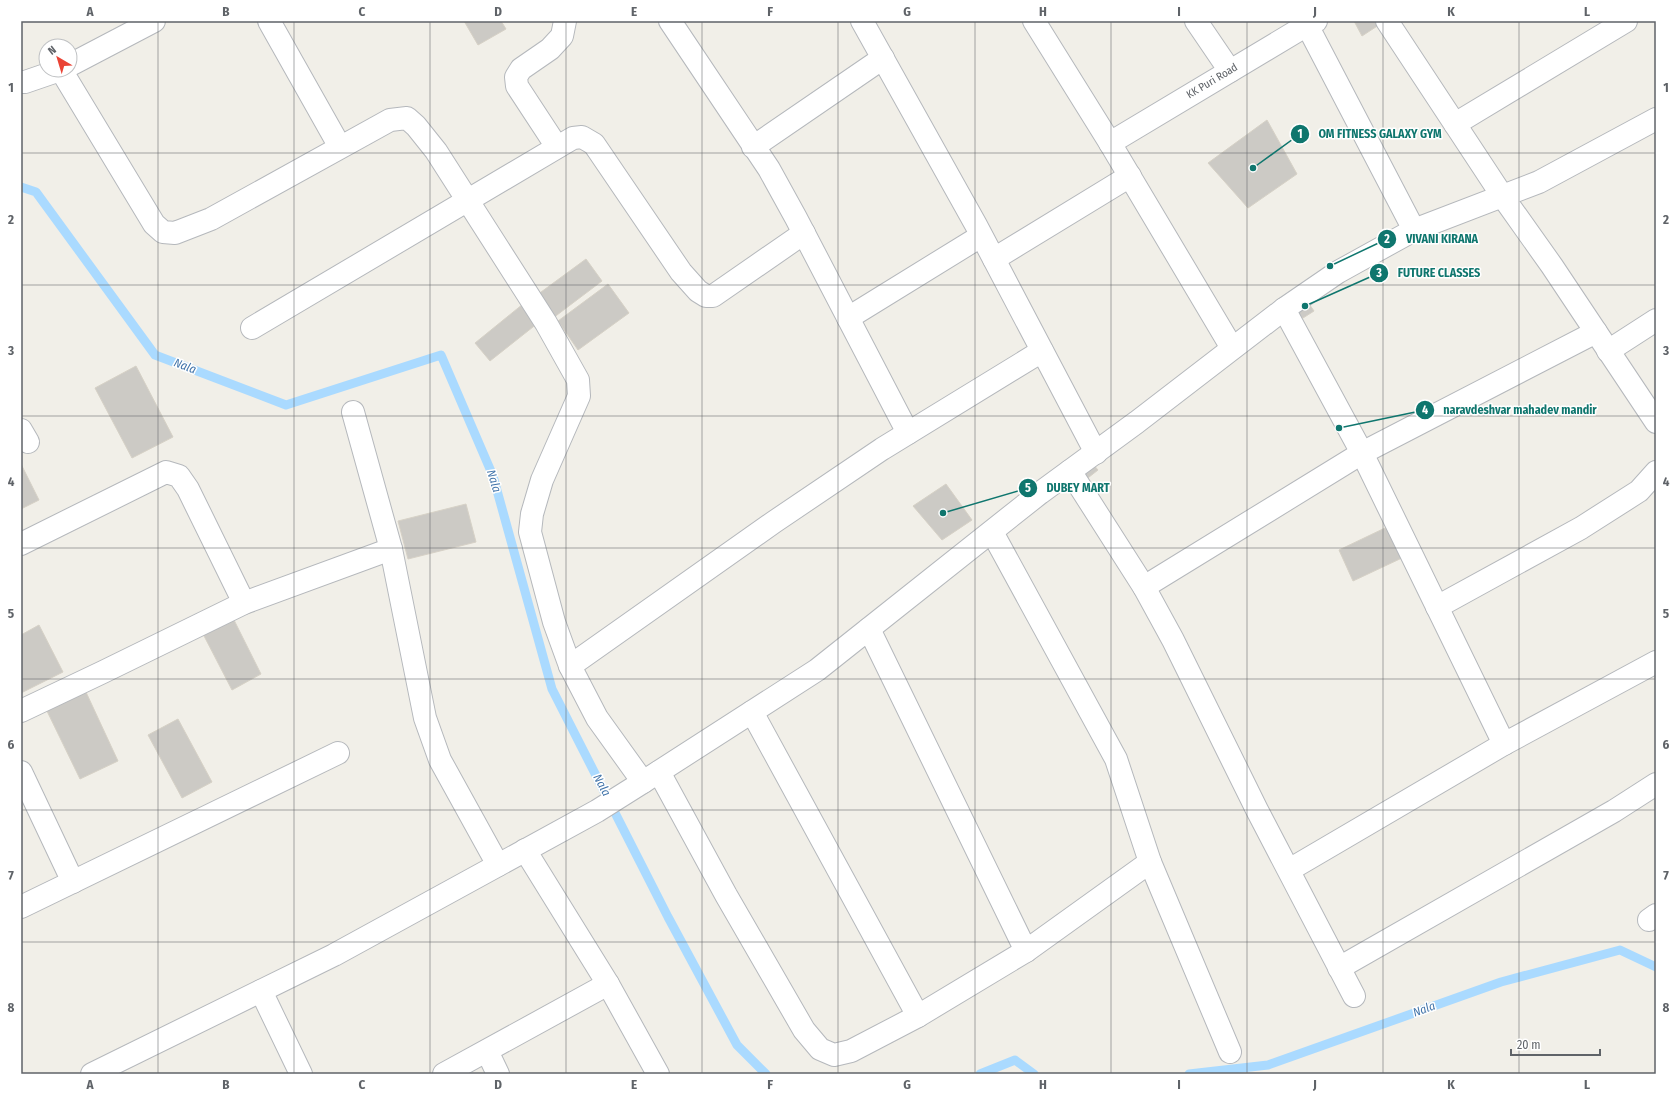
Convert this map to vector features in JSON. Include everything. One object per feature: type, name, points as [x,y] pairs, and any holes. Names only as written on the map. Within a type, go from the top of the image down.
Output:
[{"type":"street","points":[[78,61],[154,21]]},
{"type":"street","points":[[269,21],[340,147]]},
{"type":"street","points":[[557,147],[520,92],[517,86],[516,77],[521,69],[550,49],[562,36],[565,21]]},
{"type":"street","points":[[670,21],[768,169],[804,233],[908,433]]},
{"type":"street","points":[[862,21],[981,236],[1096,453]]},
{"type":"street","points":[[1034,21],[1130,176],[1232,348]]},
{"type":"street","points":[[1196,21],[1230,71]]},
{"type":"street","points":[[1387,21],[1503,197],[1552,266],[1656,422]]},
{"type":"street","points":[[1455,124],[1626,21]]},
{"type":"street","points":[[1311,23],[1414,230]]},
{"type":"street","name":"KK Puri Road","points":[[1110,143],[1311,23]]},
{"type":"street","points":[[753,146],[883,58]]},
{"type":"street","points":[[21,82],[38,78]]},
{"type":"street","points":[[66,78],[154,224],[163,232],[175,232],[211,220],[390,120],[407,118],[416,126],[436,150],[546,323],[578,380],[579,396],[542,480],[532,514],[530,532],[554,622],[570,666],[597,718],[726,895],[804,1030],[820,1048],[834,1055],[851,1051],[918,1016],[1026,951],[1150,862]]},
{"type":"street","points":[[92,1074],[334,955],[597,810],[817,670],[1070,471],[1096,453],[1284,309],[1338,272],[1414,230],[1539,182],[1656,119]]},
{"type":"street","points":[[252,328],[573,138],[582,137],[594,144],[681,272],[698,291],[706,296],[714,296],[804,233]]},
{"type":"street","points":[[994,260],[1130,176]]},
{"type":"street","points":[[848,318],[981,236]]},
{"type":"street","points":[[1284,309],[1362,453],[1504,744]]},
{"type":"street","points":[[1608,351],[1656,320]]},
{"type":"street","points":[[1144,587],[1362,453],[1596,332]]},
{"type":"street","points":[[570,666],[774,522],[908,433],[1042,351]]},
{"type":"street","points":[[353,412],[391,549],[426,718],[440,760],[498,865]]},
{"type":"street","points":[[1070,471],[1144,587],[1173,640],[1257,810],[1354,996]]},
{"type":"street","points":[[21,544],[166,472],[180,476],[188,488],[244,603]]},
{"type":"street","points":[[1437,607],[1581,528],[1639,491],[1656,472]]},
{"type":"street","points":[[992,532],[1116,759],[1150,862],[1230,1052]]},
{"type":"street","points":[[21,710],[244,603],[391,549]]},
{"type":"street","points":[[870,629],[1026,951]]},
{"type":"street","points":[[1289,870],[1504,744],[1656,662]]},
{"type":"street","points":[[752,712],[918,1016]]},
{"type":"street","points":[[21,907],[338,753]]},
{"type":"street","points":[[21,772],[73,882]]},
{"type":"street","points":[[1339,968],[1614,811],[1656,784]]},
{"type":"street","points":[[525,850],[608,984],[658,1074]]},
{"type":"street","points":[[444,1074],[608,984]]},
{"type":"street","points":[[261,991],[302,1074]]},
{"type":"street","points":[[486,1051],[498,1074]]},
{"type":"building","points":[[464,21],[501,21],[506,29],[478,45]]},
{"type":"building","points":[[1354,21],[1385,21],[1362,36]]},
{"type":"building","points":[[1267,120],[1297,174],[1248,208],[1208,163]]},
{"type":"building","points":[[586,259],[602,281],[553,318],[537,295]]},
{"type":"building","points":[[608,284],[629,313],[578,350],[558,321]]},
{"type":"building","points":[[1307,301],[1314,311],[1303,318],[1293,311]]},
{"type":"building","points":[[523,304],[538,323],[490,361],[475,343]]},
{"type":"building","points":[[136,366],[173,437],[132,458],[95,388]]},
{"type":"building","points":[[1092,463],[1098,470],[1084,481],[1078,472]]},
{"type":"building","points":[[21,464],[39,500],[21,509]]},
{"type":"building","points":[[946,484],[972,520],[942,540],[913,506]]},
{"type":"building","points":[[466,504],[476,542],[408,559],[398,521]]},
{"type":"building","points":[[1385,528],[1398,544],[1404,557],[1353,581],[1339,550]]},
{"type":"building","points":[[232,616],[261,674],[232,690],[202,632]]},
{"type":"building","points":[[39,625],[63,672],[21,693],[21,635]]},
{"type":"building","points":[[85,690],[118,761],[80,779],[46,709]]},
{"type":"building","points":[[178,719],[212,782],[182,798],[148,735]]},
{"type":"waterway","name":"Nala","points":[[21,187],[36,192],[155,355],[286,405],[441,355],[493,476],[552,689],[668,917],[737,1045],[766,1074]]},
{"type":"waterway","name":"Nala","points":[[1189,1074],[1268,1065],[1501,982],[1620,950],[1656,967]]},
{"type":"waterway","name":"Nala","points":[[980,1074],[1015,1060],[1034,1074]]},
{"type":"place","name":"OM FITNESS GALAXY GYM","points":[[1253,168]]},
{"type":"place","name":"VIVANI KIRANA","points":[[1330,266]]},
{"type":"place","name":"FUTURE CLASSES","points":[[1305,306]]},
{"type":"place","name":"naravdeshvar mahadev mandir","points":[[1339,428]]},
{"type":"place","name":"DUBEY MART","points":[[943,513]]}]
